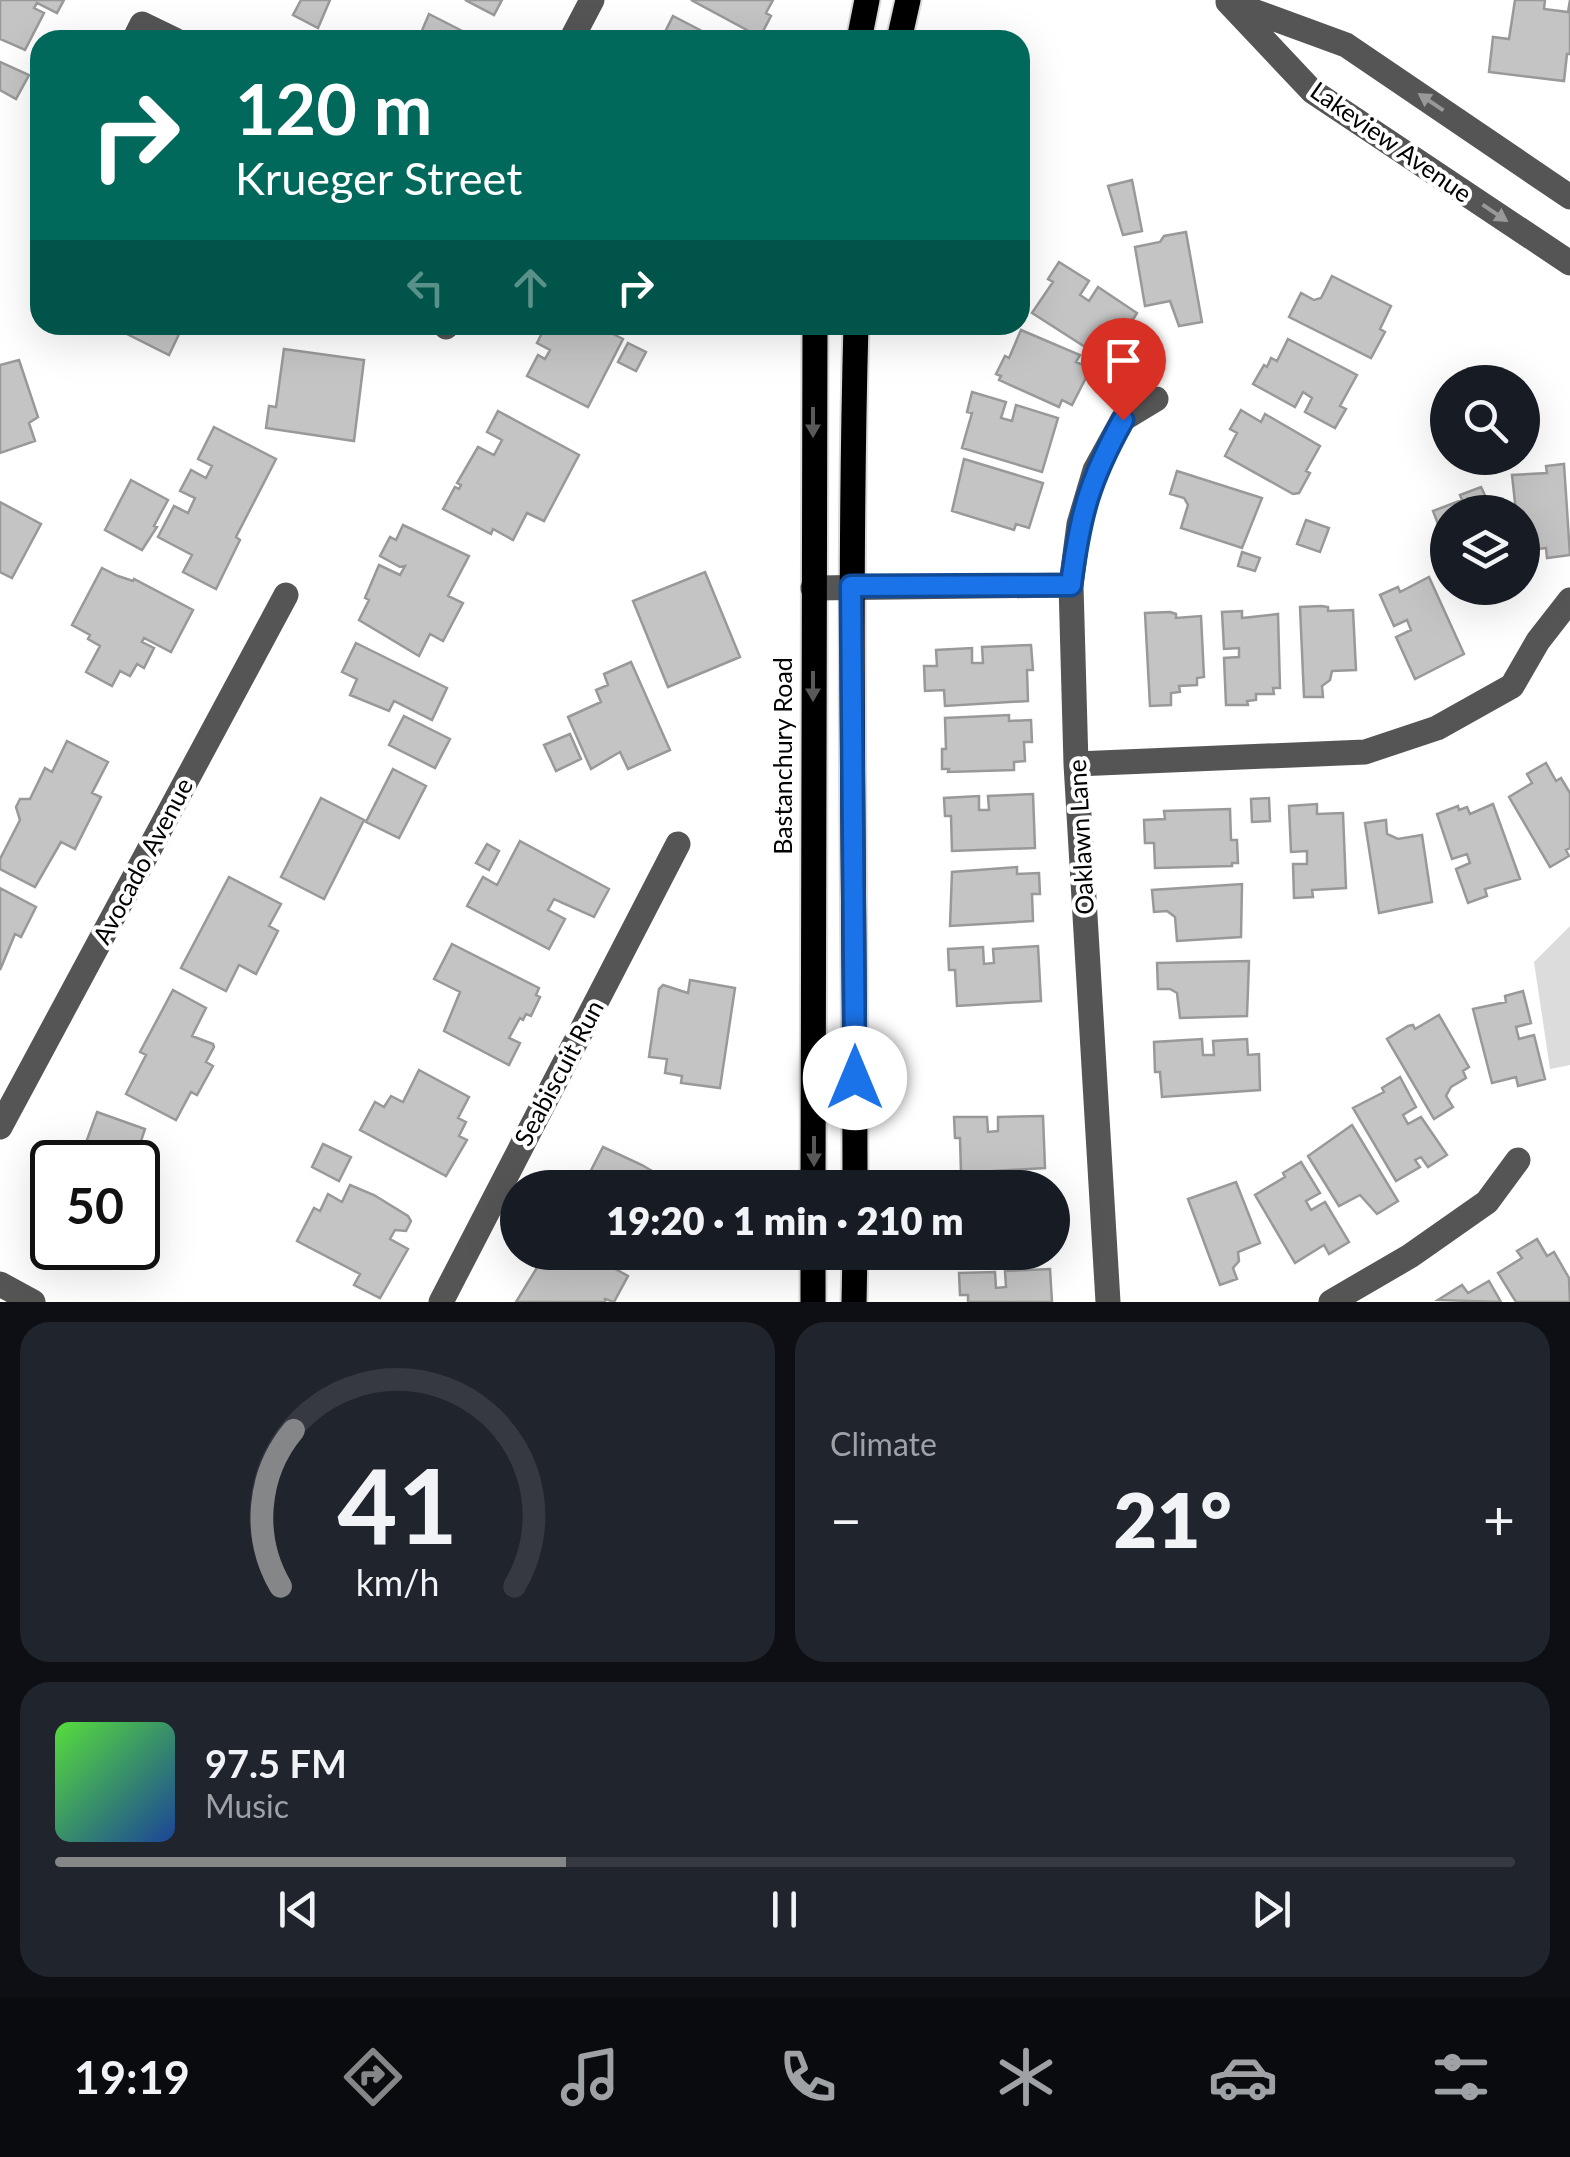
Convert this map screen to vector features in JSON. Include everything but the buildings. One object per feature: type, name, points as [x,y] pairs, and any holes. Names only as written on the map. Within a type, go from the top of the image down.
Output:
[{"type":"main road","points":[[861,30],[867,0]]},
{"type":"main road","points":[[901,30],[908,0]]},
{"type":"main road","name":"Bastanchury Road","points":[[814,335],[814,1170]]},
{"type":"main road","points":[[855,1170],[851,586],[856,335]]},
{"type":"main road","points":[[813,1270],[813,1302]]},
{"type":"main road","points":[[854,1270],[854,1302]]},
{"type":"street","points":[[576,30],[592,0]]},
{"type":"street","name":"Lakeview Avenue","points":[[1226,1],[1346,44],[1570,196]]},
{"type":"street","name":"Lakeview Avenue","points":[[1226,1],[1312,91],[1570,263]]},
{"type":"street","name":"Oaklawn Lane","points":[[1108,1302],[1076,764],[1071,585],[1079,524],[1095,470],[1123,420],[1156,399]]},
{"type":"street","points":[[813,588],[1071,585]]},
{"type":"street","name":"Avocado Avenue","points":[[0,1127],[286,595]]},
{"type":"street","points":[[1076,764],[1366,752],[1437,728],[1512,686],[1538,641],[1570,600]]},
{"type":"street","name":"Seabiscuit Run","points":[[441,1302],[678,844]]},
{"type":"street","points":[[1331,1302],[1410,1256],[1487,1202],[1518,1160]]},
{"type":"street","points":[[0,1284],[33,1302]]},
{"type":"shaded area","points":[[1570,926],[1570,1065],[1550,1069],[1534,962]]},
{"type":"route","points":[[855,1078],[851,586],[1071,585],[1079,524],[1095,470],[1123,420]]}]
